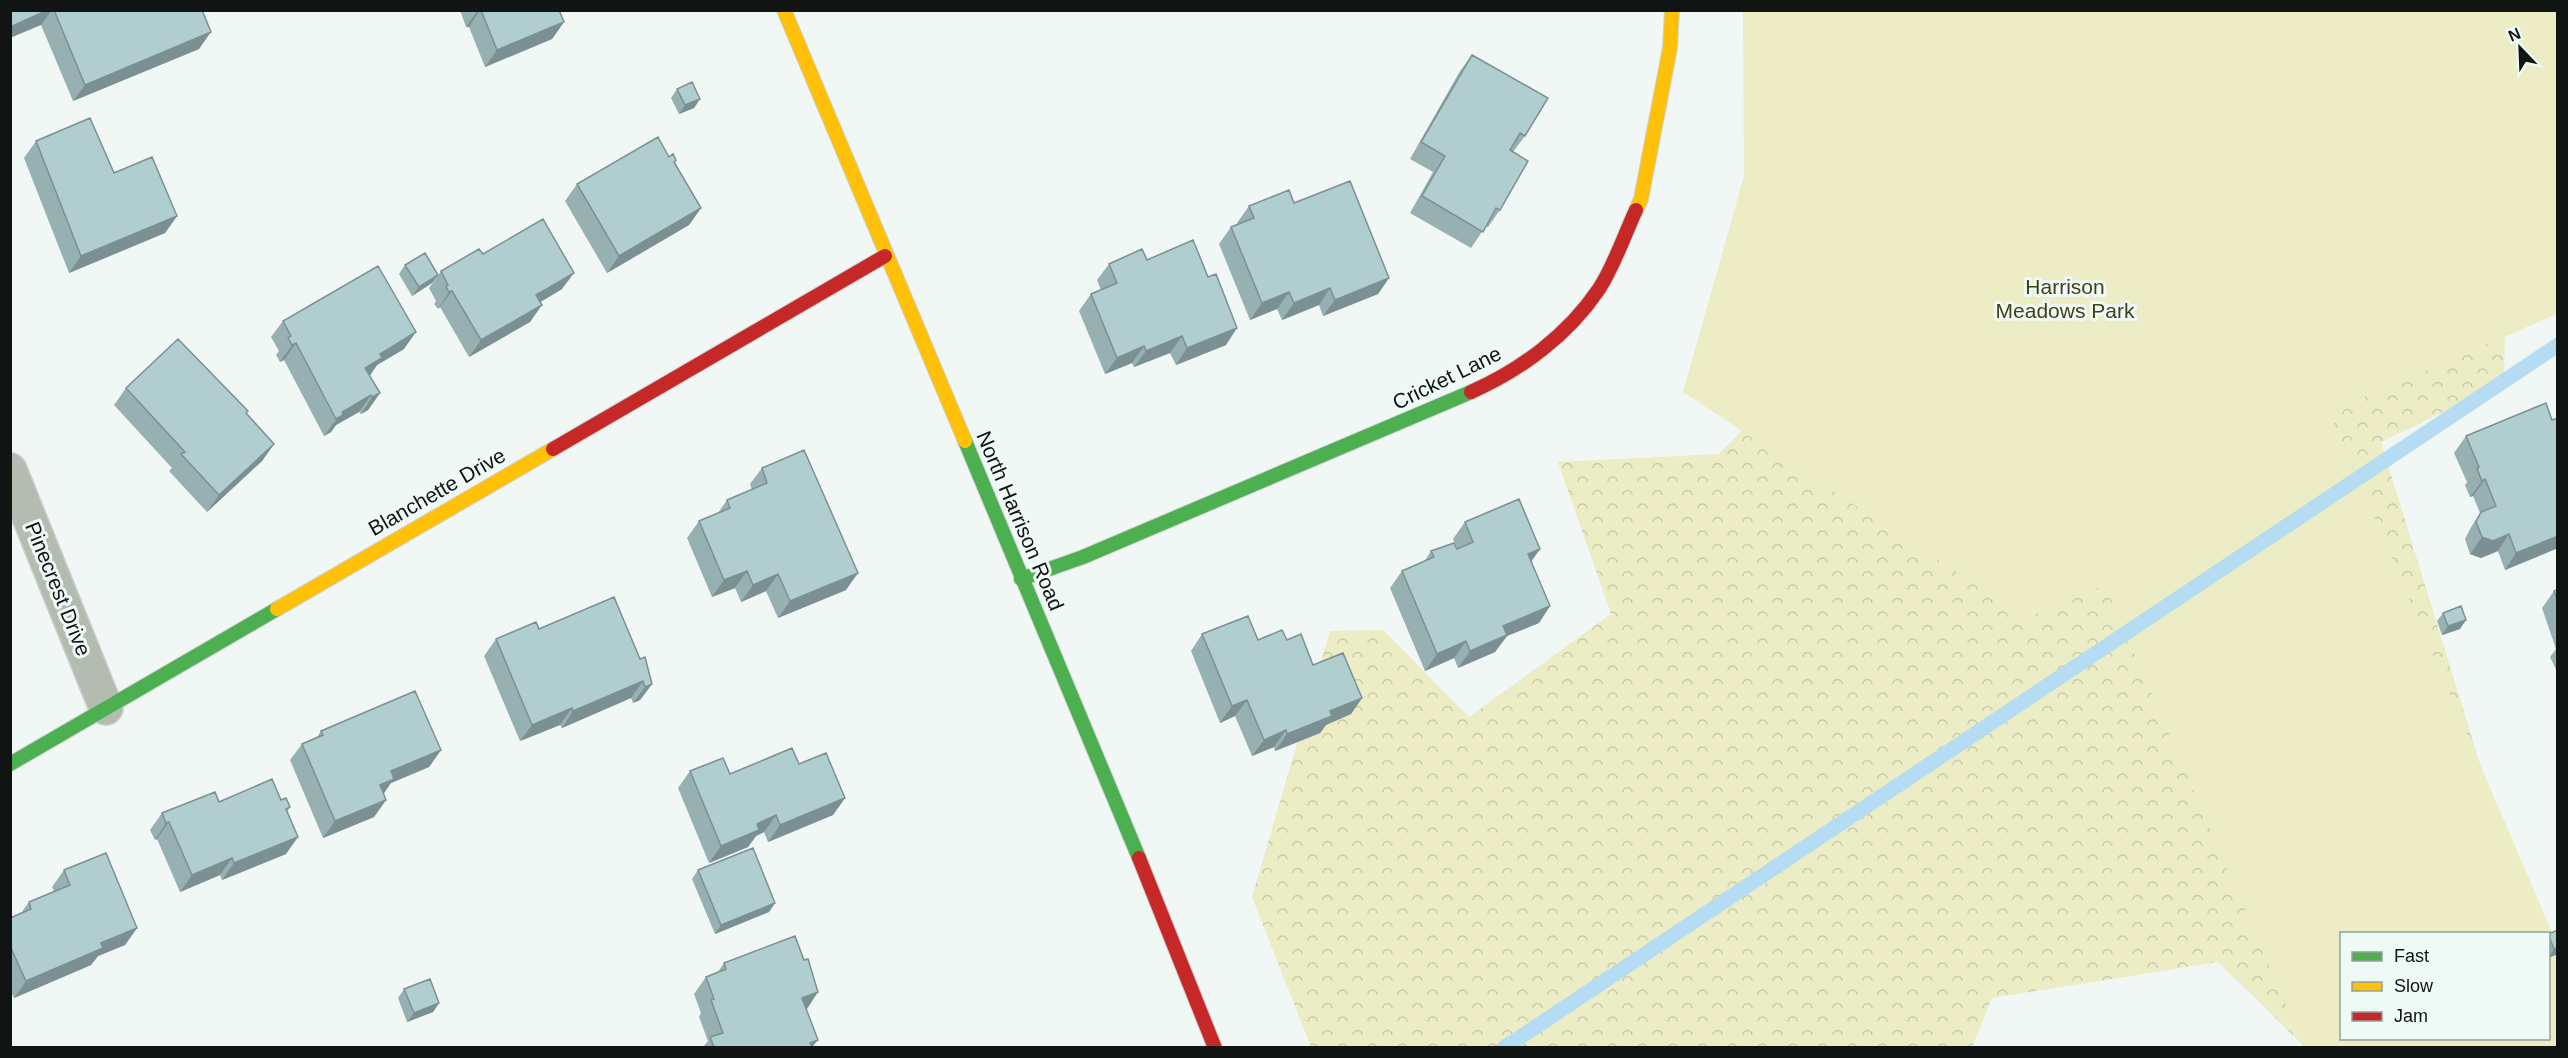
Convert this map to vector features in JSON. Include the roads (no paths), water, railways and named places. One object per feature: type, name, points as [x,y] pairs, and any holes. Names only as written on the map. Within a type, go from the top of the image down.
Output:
[{"type":"street","name":"North Harrison Road","points":[[784,10],[885,256],[1109,784],[1215,1047]]},
{"type":"street","name":"Cricket Lane","points":[[1022,579],[1094,553],[1503,378],[1558,337],[1599,289],[1641,199],[1670,48],[1672,10]]},
{"type":"street","name":"Blanchette Drive","points":[[10,764],[885,256]]},
{"type":"street","name":"Pinecrest Drive","points":[[10,470],[106,708]]},
{"type":"waterway","points":[[1504,1048],[2558,345]]},
{"type":"park label","name":"Harrison Meadows Park","points":[[2065,299]]}]
